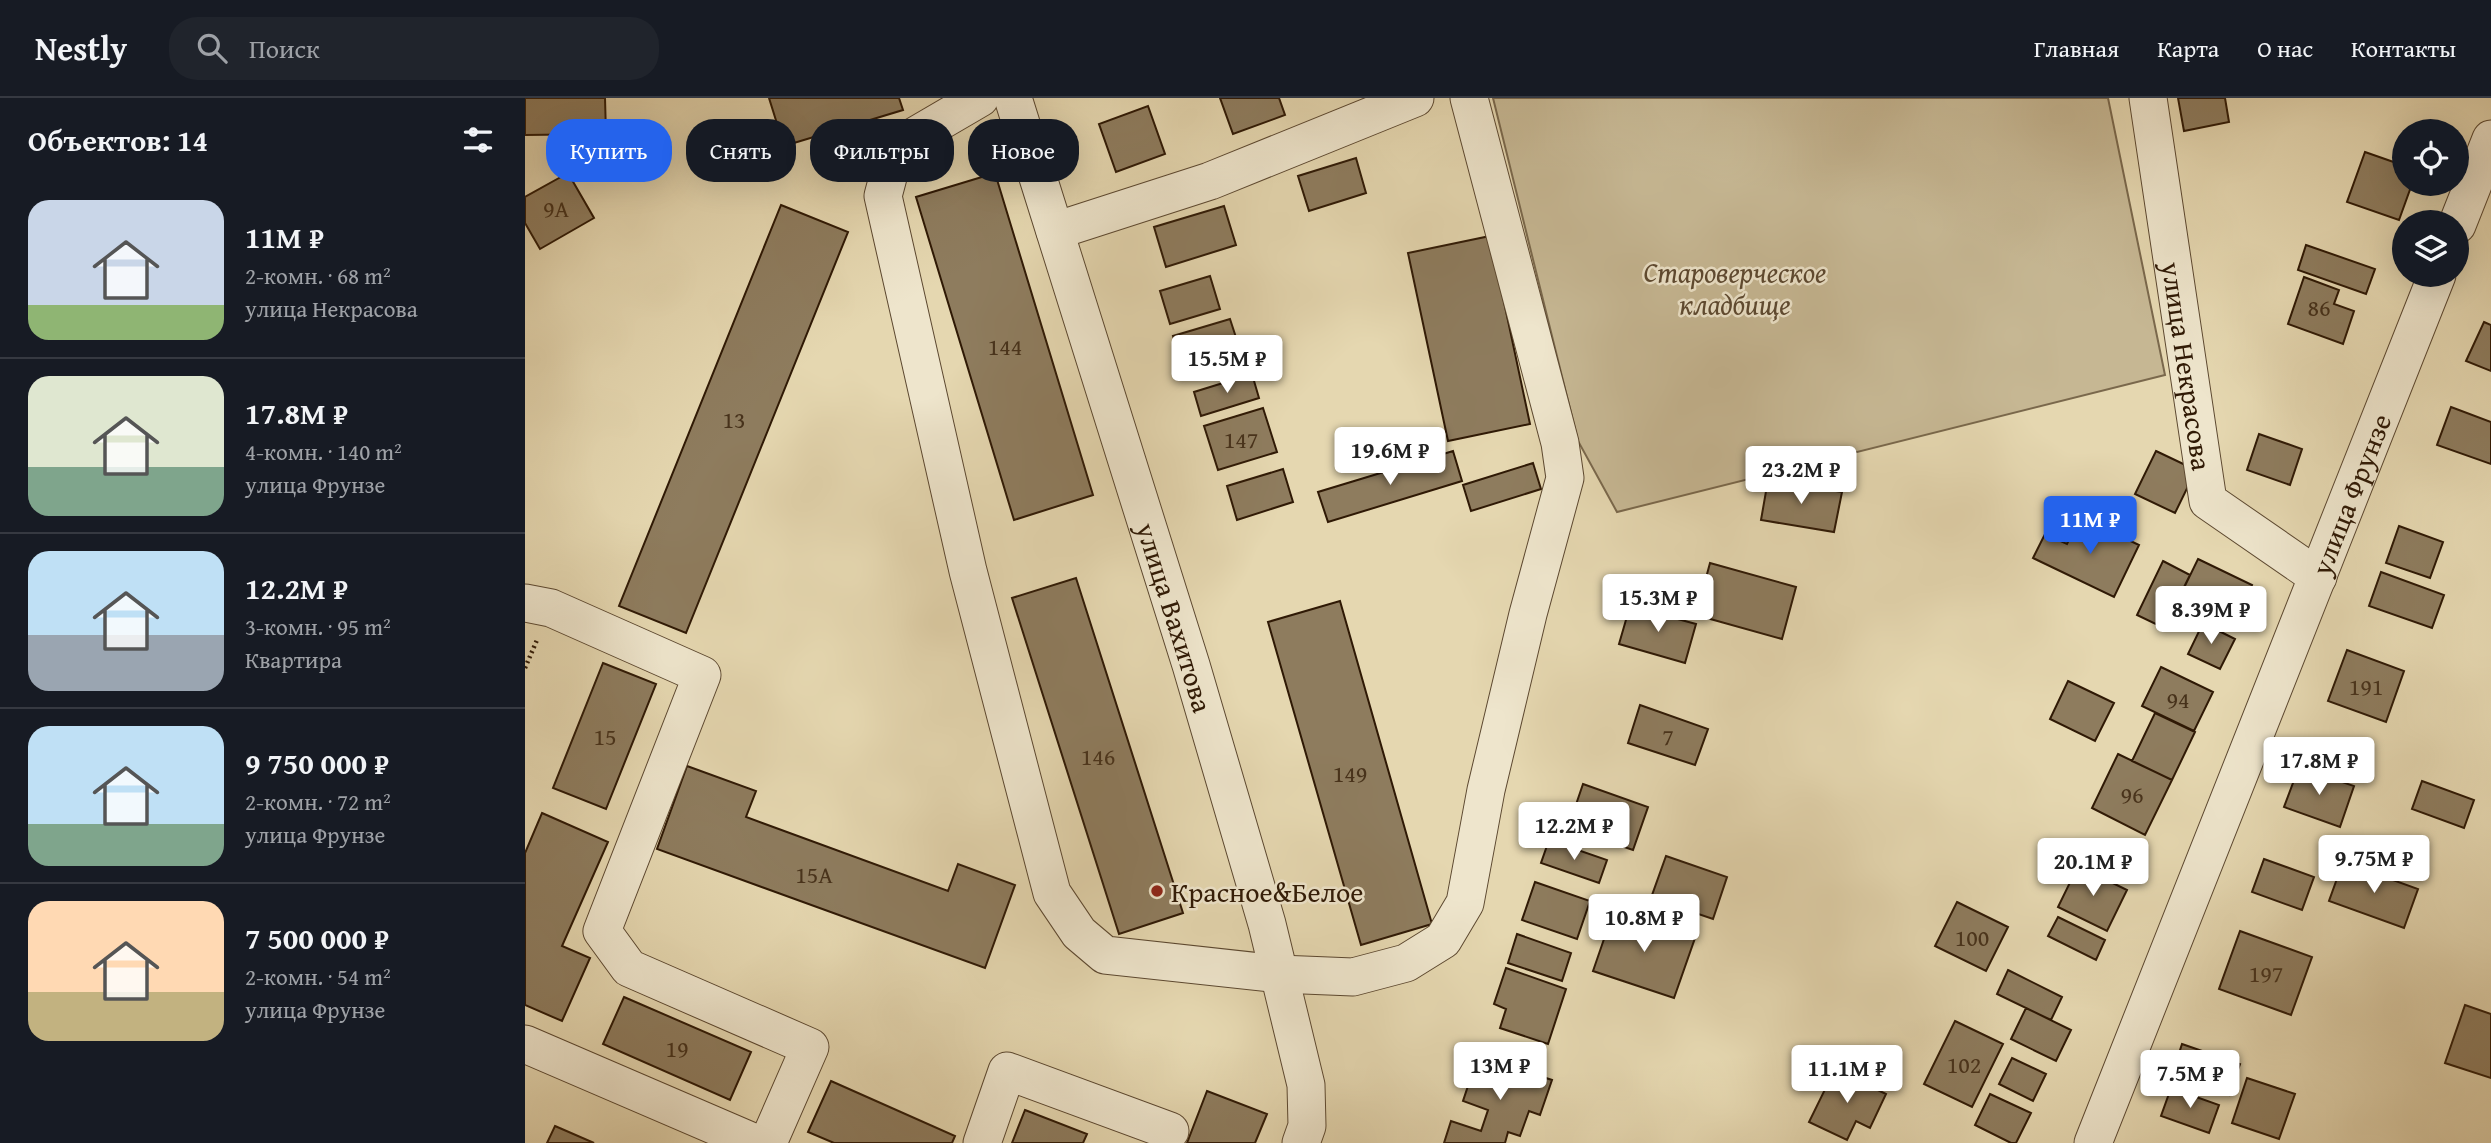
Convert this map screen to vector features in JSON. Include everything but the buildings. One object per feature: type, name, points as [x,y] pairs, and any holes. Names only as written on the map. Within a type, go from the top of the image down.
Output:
[{"type":"street","points":[[979,98],[897,147],[883,196],[968,571],[1052,893],[1079,933],[1105,955],[1279,974],[1353,977],[1406,963],[1443,940],[1465,903],[1486,790],[1524,627],[1565,478],[1560,443],[1469,98]]},
{"type":"street","name":"улица Вахитова","points":[[1013,98],[1192,665],[1279,974],[1306,1085],[1307,1126],[1301,1143]]},
{"type":"street","points":[[1055,230],[1210,181],[1415,98]]},
{"type":"street","name":"улица Некрасова","points":[[2148,98],[2207,501],[2318,577]]},
{"type":"street","points":[[2463,210],[2491,139]]},
{"type":"street","name":"улица Фрунзе","points":[[2093,1143],[2432,287]]},
{"type":"street","points":[[525,603],[551,608],[702,675],[602,931],[629,968],[810,1047],[768,1143]]},
{"type":"street","points":[[525,1044],[755,1143]]},
{"type":"street","points":[[982,1143],[1007,1071],[1170,1130]]},
{"type":"green space","name":"Староверческое кладбище","points":[[1493,98],[2108,98],[2165,375],[1617,512],[1578,441]]},
{"type":"place","name":"Красное&Белое","points":[[1157,891]]}]
